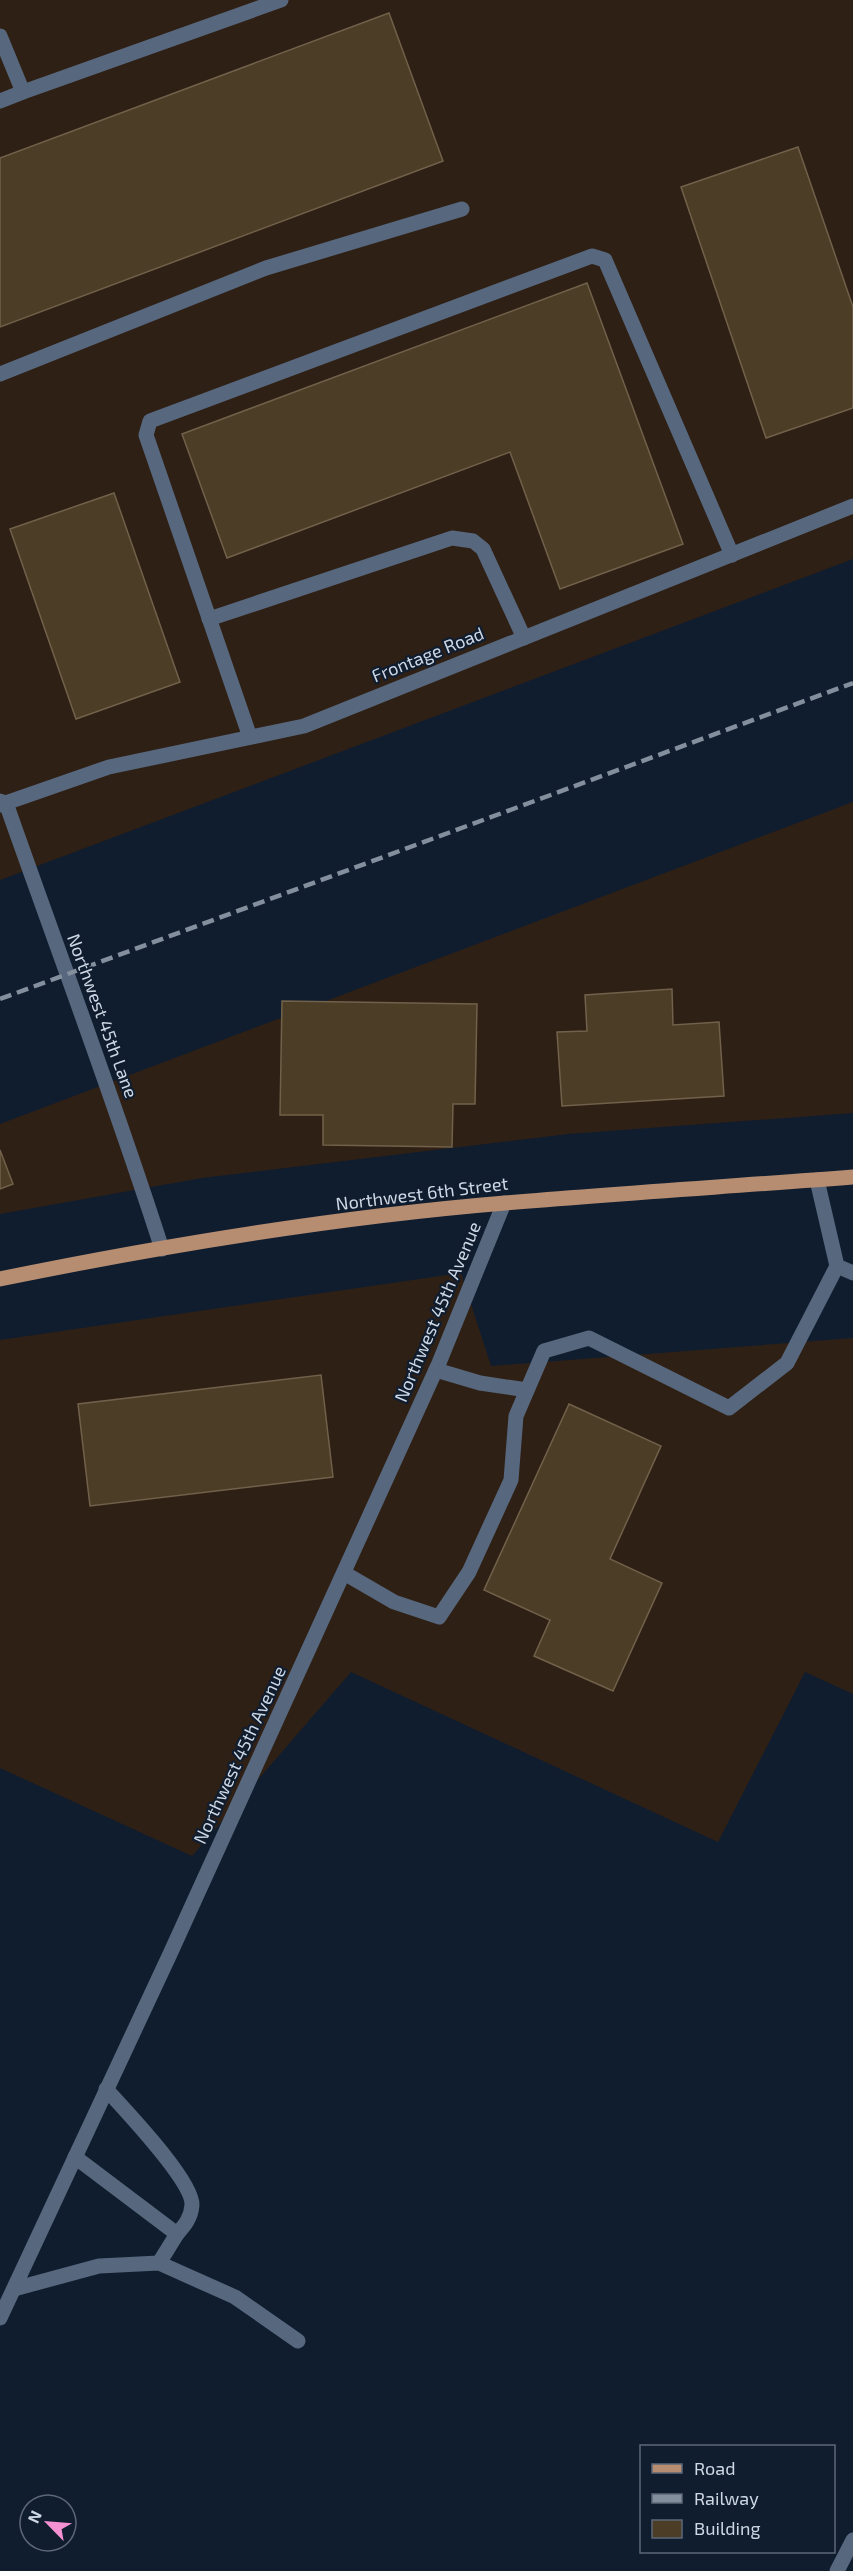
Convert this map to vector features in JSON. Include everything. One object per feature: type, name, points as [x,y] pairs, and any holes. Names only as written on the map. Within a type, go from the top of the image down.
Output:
[{"type":"main road","name":"Northwest 6th Street","points":[[0,1279],[162,1249],[380,1217],[504,1203],[853,1177]]},
{"type":"street","points":[[0,101],[280,0]]},
{"type":"street","points":[[0,36],[23,92]]},
{"type":"street","points":[[0,374],[266,268],[462,209]]},
{"type":"street","points":[[250,737],[146,435],[150,421],[592,256],[605,260],[732,555]]},
{"type":"street","name":"Frontage Road","points":[[2,803],[109,767],[304,726],[853,506]]},
{"type":"street","points":[[209,619],[452,538],[472,541],[483,549],[524,638]]},
{"type":"street","name":"Northwest 45th Lane","points":[[2,803],[135,1165],[162,1249]]},
{"type":"street","points":[[344,1573],[394,1602],[439,1617],[469,1572],[511,1480],[516,1416],[544,1351],[589,1338],[729,1408],[787,1363],[837,1266],[817,1180]]},
{"type":"street","name":"Northwest 45th Avenue","points":[[0,2318],[436,1370],[504,1203]]},
{"type":"street","points":[[837,1266],[853,1273]]},
{"type":"street","points":[[436,1370],[480,1383],[527,1390]]},
{"type":"street","points":[[106,2089],[170,2163],[189,2192],[192,2205],[189,2219],[159,2263]]},
{"type":"street","points":[[75,2157],[177,2234]]},
{"type":"street","points":[[14,2289],[99,2266],[159,2263],[235,2297],[298,2341]]},
{"type":"street","points":[[837,2571],[853,2540]]},
{"type":"shaded area","points":[[0,0],[853,0],[853,559],[0,880]]},
{"type":"shaded area","points":[[853,802],[853,1113],[568,1134],[202,1178],[0,1214],[0,1124]]},
{"type":"shaded area","points":[[461,1273],[491,1366],[853,1338],[853,1694],[805,1672],[718,1842],[351,1672],[192,1856],[0,1768],[0,1340]]},
{"type":"building","points":[[389,13],[443,161],[0,327],[0,158]]},
{"type":"building","points":[[798,147],[853,307],[853,408],[766,438],[681,187]]},
{"type":"building","points":[[587,283],[683,544],[560,589],[510,452],[227,558],[182,434]]},
{"type":"building","points":[[114,493],[180,682],[76,719],[10,529]]},
{"type":"building","points":[[672,989],[673,1025],[719,1022],[724,1096],[562,1106],[557,1032],[587,1031],[585,995]]},
{"type":"building","points":[[282,1001],[477,1004],[475,1104],[453,1104],[452,1147],[323,1145],[323,1115],[280,1115]]},
{"type":"building","points":[[0,1150],[13,1184],[0,1189]]},
{"type":"building","points":[[321,1375],[333,1477],[90,1506],[78,1404]]},
{"type":"building","points":[[569,1404],[661,1446],[610,1559],[662,1583],[613,1691],[534,1656],[550,1620],[484,1590]]},
{"type":"railway","points":[[0,999],[853,683]]}]
